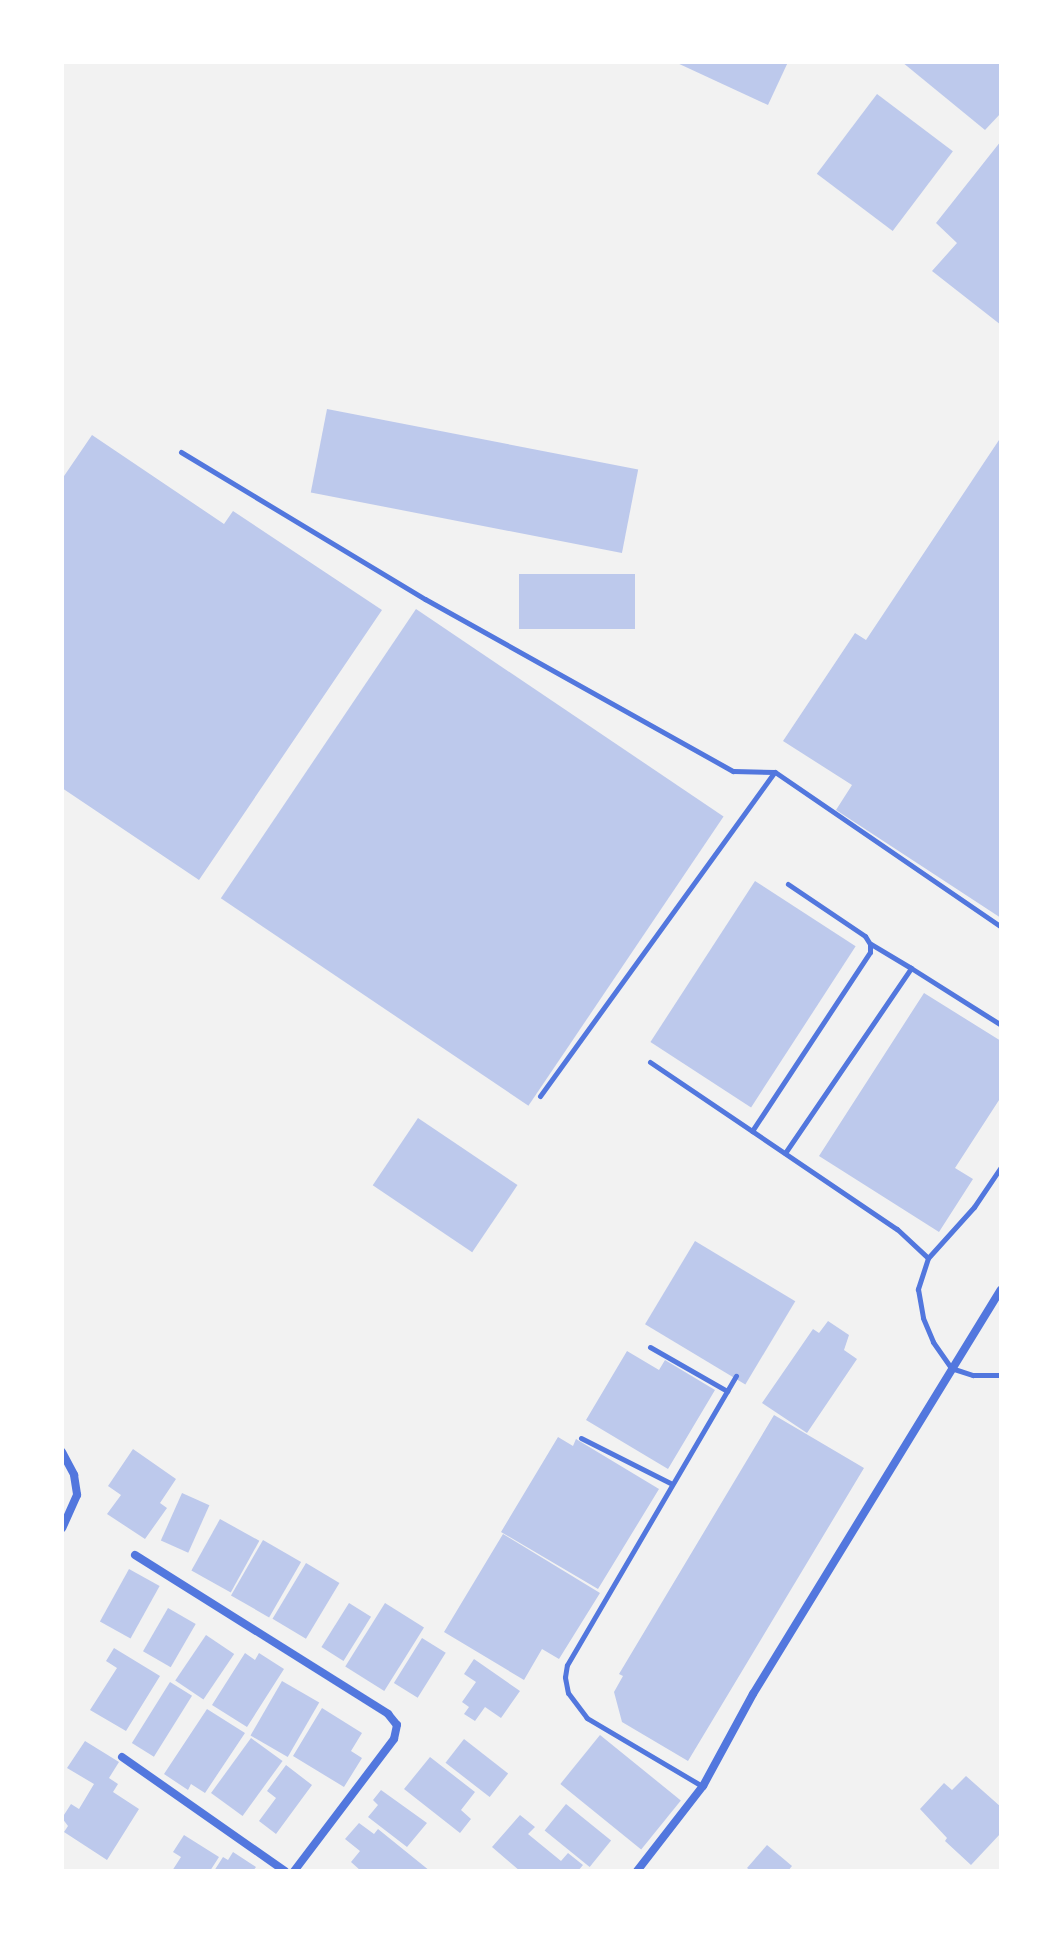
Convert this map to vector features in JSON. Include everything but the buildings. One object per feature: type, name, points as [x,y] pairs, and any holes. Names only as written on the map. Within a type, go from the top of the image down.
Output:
[{"type":"street","points":[[637,1871],[703,1786],[753,1694],[1001,1290]]},
{"type":"street","points":[[62,1528],[77,1495],[64,1454]]},
{"type":"street","points":[[135,1555],[388,1714],[397,1725],[394,1739],[294,1871]]},
{"type":"street","points":[[122,1757],[285,1871]]},
{"type":"lane","points":[[181,452],[425,599],[733,771],[775,772],[1001,927]]},
{"type":"lane","points":[[540,1096],[775,772]]},
{"type":"lane","points":[[788,884],[870,944],[1001,1025]]},
{"type":"lane","points":[[752,1131],[867,962],[870,944]]},
{"type":"lane","points":[[785,1153],[911,968]]},
{"type":"lane","points":[[650,1062],[897,1229],[928,1258]]},
{"type":"lane","points":[[1001,1167],[974,1207],[928,1258],[918,1289],[923,1318],[933,1342],[951,1368],[973,1375],[1001,1375]]},
{"type":"lane","points":[[650,1347],[727,1391]]},
{"type":"lane","points":[[703,1786],[587,1718],[568,1693],[565,1677],[567,1665],[670,1483],[736,1376]]},
{"type":"lane","points":[[581,1438],[670,1483]]}]
